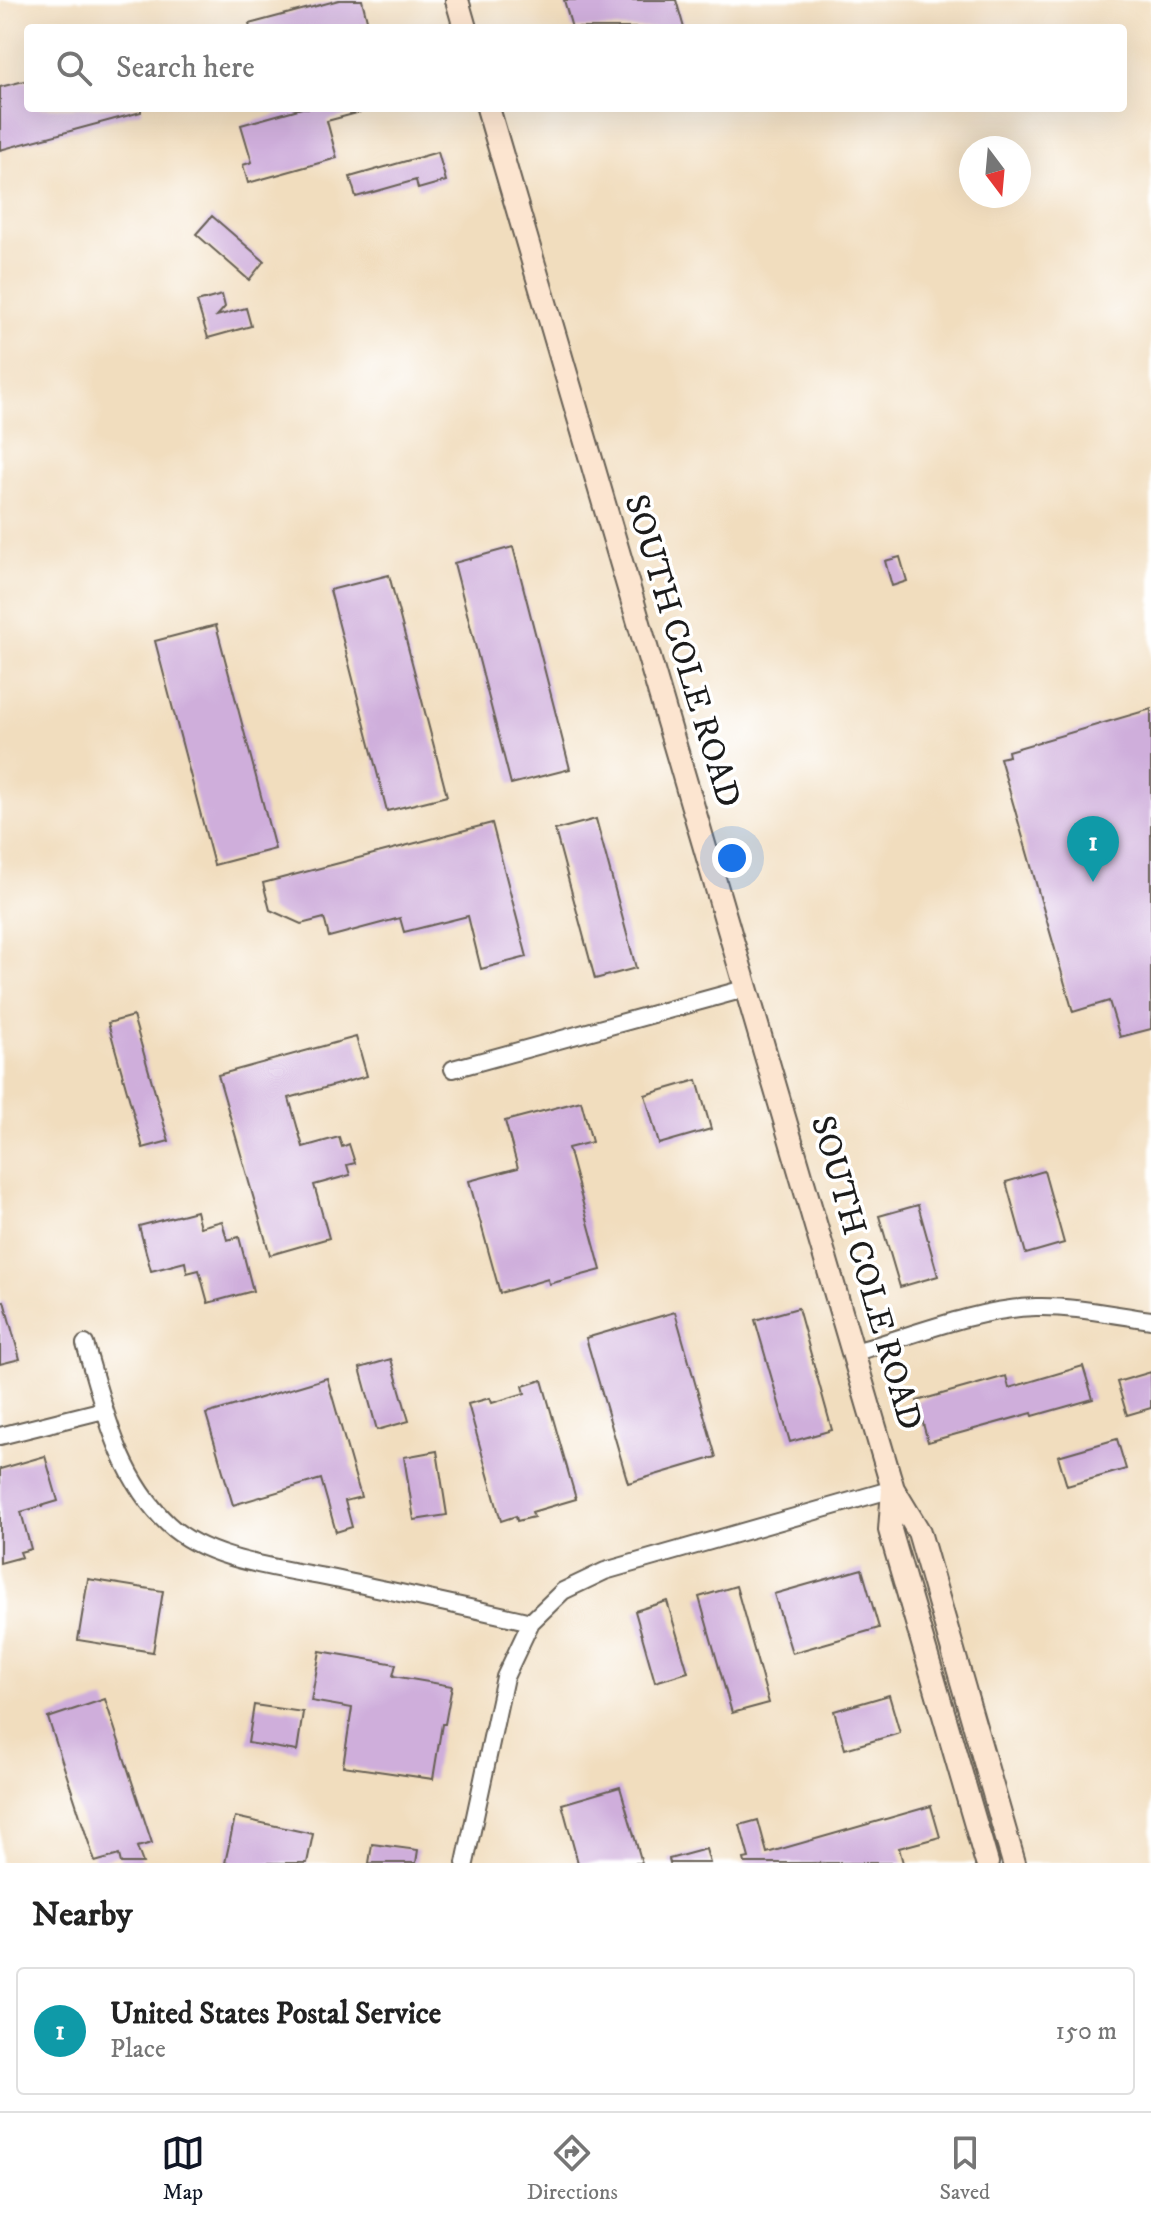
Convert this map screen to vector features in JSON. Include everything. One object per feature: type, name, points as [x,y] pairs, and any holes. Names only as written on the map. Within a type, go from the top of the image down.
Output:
[{"type":"main road","points":[[457,0],[464,24]]},
{"type":"main road","name":"SOUTH COLE ROAD","points":[[489,112],[589,459],[748,988],[852,1353],[893,1489],[919,1532],[1014,1863]]},
{"type":"main road","name":"SOUTH COLE ROAD","points":[[893,1489],[890,1530],[987,1863]]},
{"type":"main road","points":[[976,1825],[988,1837],[1000,1863]]},
{"type":"street","points":[[453,1069],[748,988]]},
{"type":"street","points":[[852,1353],[985,1314],[1034,1307],[1072,1308],[1151,1320]]},
{"type":"street","points":[[85,1344],[115,1448],[166,1523],[185,1538],[233,1557],[531,1622]]},
{"type":"street","points":[[0,1436],[104,1410]]},
{"type":"street","points":[[465,1863],[505,1677],[531,1622],[563,1591],[605,1571],[893,1489]]},
{"type":"building","points":[[339,0],[362,0],[368,24],[249,24]]},
{"type":"building","points":[[564,0],[676,0],[683,24],[571,24]]},
{"type":"building","points":[[24,81],[24,112],[141,112],[0,150],[0,87]]},
{"type":"building","points":[[288,112],[361,112],[327,121],[337,158],[248,183],[243,165],[252,162],[241,125]]},
{"type":"building","points":[[438,152],[446,181],[418,189],[416,180],[356,197],[350,177]]},
{"type":"building","points":[[212,216],[264,261],[249,280],[196,234]]},
{"type":"building","points":[[222,295],[225,307],[217,316],[246,308],[251,326],[208,338],[197,302]]},
{"type":"building","points":[[513,547],[570,769],[511,784],[454,563]]},
{"type":"building","points":[[900,557],[907,581],[892,586],[885,561]]},
{"type":"building","points":[[389,575],[447,796],[387,811],[330,590]]},
{"type":"building","points":[[216,625],[275,849],[214,865],[155,641]]},
{"type":"building","points":[[1151,709],[1151,1029],[1120,1037],[1109,1001],[1073,1012],[1000,758],[1009,756],[1008,751]]},
{"type":"building","points":[[596,819],[636,968],[595,979],[555,830]]},
{"type":"building","points":[[492,823],[527,957],[481,969],[468,916],[404,932],[400,918],[329,937],[324,918],[301,924],[270,910],[263,883]]},
{"type":"building","points":[[133,1016],[169,1141],[143,1148],[108,1023]]},
{"type":"building","points":[[356,1037],[367,1076],[289,1098],[303,1147],[339,1137],[342,1147],[349,1144],[355,1163],[347,1165],[350,1175],[314,1185],[329,1238],[270,1255],[218,1075]]},
{"type":"building","points":[[697,1080],[711,1129],[659,1144],[645,1095]]},
{"type":"building","points":[[581,1101],[592,1142],[568,1148],[601,1270],[549,1284],[548,1279],[500,1293],[469,1181],[518,1168],[505,1121]]},
{"type":"building","points":[[1044,1171],[1064,1243],[1026,1254],[1006,1182]]},
{"type":"building","points":[[918,1205],[938,1276],[900,1287],[879,1216]]},
{"type":"building","points":[[196,1211],[200,1227],[222,1221],[227,1240],[239,1237],[253,1291],[208,1303],[199,1270],[187,1273],[185,1262],[151,1271],[139,1226]]},
{"type":"building","points":[[4,1301],[20,1359],[0,1364],[0,1302]]},
{"type":"building","points":[[798,1308],[832,1430],[790,1442],[755,1320]]},
{"type":"building","points":[[675,1312],[716,1457],[628,1483],[586,1338]]},
{"type":"building","points":[[391,1359],[409,1421],[377,1430],[360,1368]]},
{"type":"building","points":[[1083,1366],[1093,1399],[928,1442],[917,1401],[1006,1376],[1009,1388]]},
{"type":"building","points":[[1151,1372],[1151,1408],[1127,1415],[1117,1382]]},
{"type":"building","points":[[327,1378],[361,1497],[345,1501],[352,1527],[336,1532],[321,1479],[233,1505],[206,1414]]},
{"type":"building","points":[[542,1380],[576,1499],[532,1512],[534,1517],[517,1521],[516,1516],[501,1521],[468,1404],[490,1398],[492,1403],[525,1393],[523,1386]]},
{"type":"building","points":[[1117,1439],[1126,1469],[1067,1486],[1058,1456]]},
{"type":"building","points":[[437,1451],[447,1515],[414,1520],[404,1457]]},
{"type":"building","points":[[45,1456],[58,1501],[21,1512],[31,1549],[20,1552],[22,1557],[0,1563],[0,1469]]},
{"type":"building","points":[[862,1569],[879,1628],[792,1653],[774,1594]]},
{"type":"building","points":[[88,1579],[163,1591],[153,1652],[78,1640]]},
{"type":"building","points":[[736,1586],[769,1703],[732,1713],[699,1597]]},
{"type":"building","points":[[667,1601],[688,1672],[655,1682],[635,1611]]},
{"type":"building","points":[[320,1651],[396,1664],[393,1676],[452,1686],[433,1779],[343,1766],[352,1708],[311,1701]]},
{"type":"building","points":[[889,1695],[900,1733],[845,1749],[834,1711]]},
{"type":"building","points":[[105,1699],[152,1843],[137,1847],[143,1863],[121,1863],[119,1855],[95,1862],[48,1718]]},
{"type":"building","points":[[254,1705],[303,1712],[297,1751],[248,1743]]},
{"type":"building","points":[[620,1787],[642,1863],[578,1863],[562,1804]]},
{"type":"building","points":[[931,1806],[940,1837],[899,1848],[903,1863],[745,1863],[744,1859],[749,1858],[740,1825],[758,1820],[767,1853]]},
{"type":"building","points":[[235,1817],[313,1834],[307,1863],[225,1863]]},
{"type":"building","points":[[372,1844],[418,1850],[416,1863],[369,1863]]},
{"type":"building","points":[[706,1849],[710,1863],[670,1863],[669,1859]]},
{"type":"place","name":"United States Postal Service","points":[[1093,882]]}]
